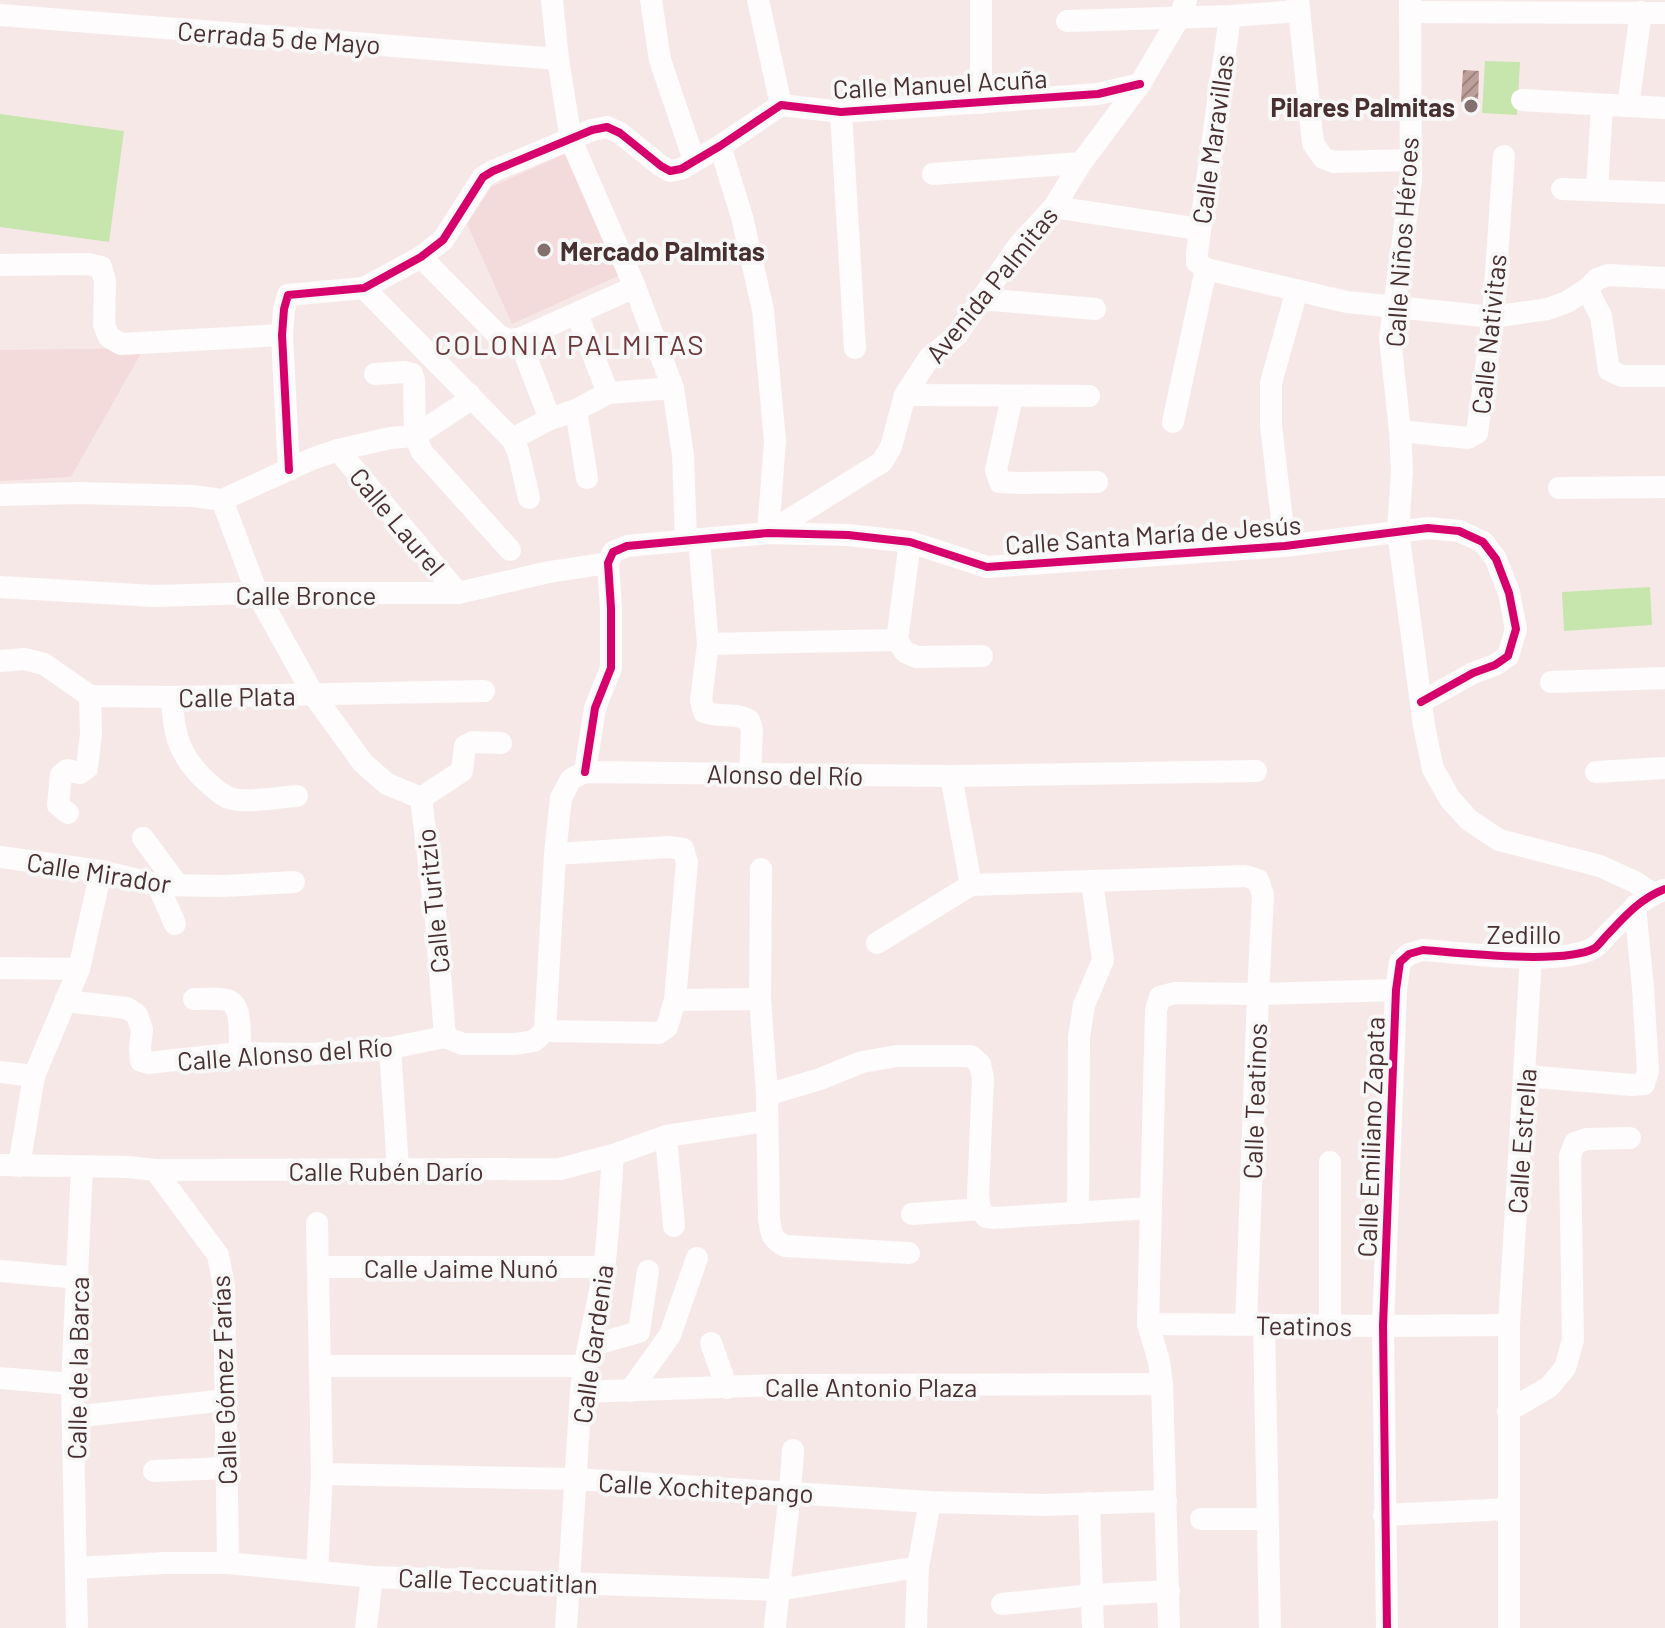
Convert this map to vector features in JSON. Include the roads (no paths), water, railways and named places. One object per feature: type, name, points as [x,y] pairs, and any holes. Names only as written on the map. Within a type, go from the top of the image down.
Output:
[{"type":"street","points":[[552,0],[571,140],[635,287],[673,388],[708,644],[701,700],[704,712],[715,716],[743,716],[749,720],[752,730],[750,773]]},
{"type":"street","points":[[651,0],[660,60],[694,160]]},
{"type":"street","points":[[289,470],[282,335],[288,295],[364,288],[421,257],[443,240],[483,177],[592,130],[607,127],[620,133],[670,171],[681,169],[720,146],[781,105],[758,0]]},
{"type":"street","points":[[981,0],[981,103]]},
{"type":"street","points":[[1067,21],[1183,8],[1230,16],[1298,5],[1313,143],[1323,158],[1334,162],[1410,160]]},
{"type":"street","points":[[1410,6],[1665,13]]},
{"type":"street","name":"Calle Niños Héroes","points":[[1410,6],[1411,180],[1390,338],[1402,471],[1398,531],[1433,769],[1450,799],[1469,820],[1499,840],[1600,866],[1635,882],[1651,896]]},
{"type":"street","name":"Avenida Palmitas","points":[[768,533],[882,462],[891,447],[905,395],[929,358],[956,336],[1019,245],[1054,207],[1081,163],[1140,84],[1183,8]]},
{"type":"street","points":[[1628,106],[1641,12]]},
{"type":"street","name":"Cerrada 5 de Mayo","points":[[0,15],[558,59]]},
{"type":"street","name":"Calle Maravillas","points":[[1173,422],[1202,265],[1199,229],[1230,16]]},
{"type":"street","name":"Calle Manuel Acuña","points":[[781,105],[841,112],[1098,94],[1140,84]]},
{"type":"street","points":[[1522,100],[1665,108]]},
{"type":"street","points":[[1597,189],[1602,105]]},
{"type":"street","points":[[841,112],[855,348]]},
{"type":"street","points":[[720,146],[742,217],[763,310],[775,441],[768,533]]},
{"type":"street","name":"Calle Nativitas","points":[[1400,431],[1468,438],[1477,433],[1493,317],[1504,156]]},
{"type":"street","points":[[933,174],[1081,163]]},
{"type":"street","points":[[1562,189],[1665,193]]},
{"type":"street","points":[[1054,207],[1199,229]]},
{"type":"street","points":[[421,257],[498,335],[514,339],[635,287]]},
{"type":"street","points":[[0,265],[89,264],[101,267],[105,281],[104,325],[109,337],[121,344],[282,335]]},
{"type":"street","points":[[1202,265],[1347,302],[1493,317],[1548,309],[1567,302],[1597,279],[1609,275],[1665,278]]},
{"type":"street","points":[[364,288],[512,439],[518,451],[529,498]]},
{"type":"street","points":[[1587,289],[1601,316],[1609,370],[1622,376],[1665,376]]},
{"type":"street","points":[[1285,546],[1271,425],[1271,383],[1297,290]]},
{"type":"street","points":[[981,299],[1095,309]]},
{"type":"street","points":[[577,314],[608,393]]},
{"type":"street","points":[[514,339],[550,419]]},
{"type":"street","points":[[375,374],[412,374],[415,436],[422,452],[510,550]]},
{"type":"street","points":[[512,439],[608,393],[673,388]]},
{"type":"street","points":[[0,495],[193,496],[222,500],[338,450],[390,438],[415,436],[462,405],[469,394]]},
{"type":"street","points":[[905,395],[1089,396]]},
{"type":"street","points":[[1012,397],[996,470],[1000,482],[1097,482]]},
{"type":"street","points":[[576,410],[587,478]]},
{"type":"street","name":"Calle Laurel","points":[[338,450],[458,593]]},
{"type":"street","points":[[1559,488],[1665,487]]},
{"type":"street","name":"Calle Turitzio","points":[[222,500],[257,593],[313,694],[363,763],[387,784],[421,798],[436,921],[445,1037]]},
{"type":"street","name":"Calle Santa María de Jesús","points":[[608,563],[613,552],[627,546],[768,533],[848,535],[910,542],[987,567],[1285,546],[1428,528],[1459,531],[1483,542],[1496,559],[1509,593],[1516,629],[1508,656],[1421,702]]},
{"type":"street","points":[[910,542],[897,640],[905,652],[917,657],[982,656]]},
{"type":"street","points":[[555,854],[669,847],[683,849],[687,862],[675,1000],[667,1027],[659,1033],[545,1031],[555,854],[561,798],[571,779],[585,772],[595,708],[611,668],[608,563]]},
{"type":"street","name":"Calle Bronce","points":[[0,587],[154,596],[458,593],[549,572],[608,563]]},
{"type":"street","points":[[708,644],[897,640]]},
{"type":"street","points":[[0,661],[25,659],[44,664],[90,696],[91,733],[87,768],[80,773],[67,770],[61,775],[58,805],[68,813]]},
{"type":"street","points":[[1551,682],[1665,678]]},
{"type":"street","name":"Calle Plata","points":[[90,696],[484,691]]},
{"type":"street","points":[[172,697],[173,726],[180,749],[198,773],[223,796],[237,800],[297,796]]},
{"type":"street","points":[[421,798],[462,771],[465,746],[473,742],[501,743]]},
{"type":"street","points":[[1596,772],[1665,768]]},
{"type":"street","name":"Alonso del Río","points":[[585,772],[951,776],[1256,771]]},
{"type":"street","points":[[951,776],[971,885]]},
{"type":"street","points":[[143,838],[167,884],[175,924]]},
{"type":"street","name":"Calle Mirador","points":[[0,857],[167,884],[225,886],[294,882]]},
{"type":"street","points":[[761,869],[760,999],[767,1095],[771,1232],[775,1241],[785,1246],[909,1253]]},
{"type":"street","points":[[10,1165],[34,1076],[79,969],[101,871]]},
{"type":"street","name":"Calle Teatinos","points":[[1092,882],[1245,876],[1258,880],[1263,895],[1258,994],[1255,1325],[1270,1628]]},
{"type":"street","points":[[877,943],[971,885],[1092,882],[1103,960],[1084,1005],[1079,1037],[1078,1213]]},
{"type":"street","points":[[1525,1076],[1644,1084],[1648,1071],[1643,988],[1651,896]]},
{"type":"street","name":"Zedillo","points":[[1409,954],[1423,950],[1531,957],[1570,955],[1594,948],[1651,896]]},
{"type":"street","name":"Calle Emiliano Zapata","points":[[1387,1628],[1383,1326],[1396,990],[1400,962],[1409,954]]},
{"type":"street","name":"Calle Estrella","points":[[1509,1628],[1509,1325],[1531,957]]},
{"type":"street","points":[[0,968],[79,969]]},
{"type":"street","points":[[1169,1628],[1162,1384],[1148,1324],[1156,1010],[1160,997],[1175,993],[1396,990]]},
{"type":"street","points":[[194,999],[234,1003],[238,1011],[240,1053]]},
{"type":"street","points":[[675,1000],[760,999]]},
{"type":"street","name":"Calle Alonso del Río","points":[[65,1001],[127,1008],[137,1015],[142,1030],[141,1061],[148,1063],[240,1053],[311,1054],[390,1048],[445,1037],[463,1044],[516,1044],[534,1041],[545,1031]]},
{"type":"street","points":[[390,1048],[398,1168]]},
{"type":"street","points":[[767,1095],[862,1062],[897,1056],[971,1056],[980,1064],[983,1078],[978,1196],[980,1209],[986,1217],[1150,1208]]},
{"type":"street","points":[[0,1072],[34,1076]]},
{"type":"street","name":"Calle Rubén Darío","points":[[10,1165],[155,1170],[560,1169],[666,1136],[766,1121]]},
{"type":"street","points":[[666,1136],[674,1226]]},
{"type":"street","points":[[1508,1411],[1549,1387],[1565,1368],[1573,1340],[1570,1156],[1575,1143],[1587,1139],[1630,1138]]},
{"type":"street","name":"Calle Gardenia","points":[[566,1628],[581,1392],[604,1267],[613,1155]]},
{"type":"street","points":[[1330,1162],[1330,1325]]},
{"type":"street","name":"Calle de la Barca","points":[[77,1628],[72,1384],[82,1167]]},
{"type":"street","name":"Calle Gómez Farías","points":[[155,1170],[218,1255],[224,1286],[228,1563]]},
{"type":"street","points":[[912,1214],[980,1209]]},
{"type":"street","points":[[317,1223],[322,1474],[317,1572]]},
{"type":"street","points":[[630,1391],[670,1335],[697,1258]]},
{"type":"street","name":"Calle Jaime Nunó","points":[[318,1267],[604,1267]]},
{"type":"street","points":[[0,1271],[78,1278]]},
{"type":"street","points":[[320,1366],[586,1356],[639,1332],[648,1271]]},
{"type":"street","name":"Teatinos","points":[[1148,1324],[1509,1325]]},
{"type":"street","points":[[711,1343],[727,1388]]},
{"type":"street","points":[[0,1378],[72,1384]]},
{"type":"street","name":"Calle Antonio Plaza","points":[[581,1392],[781,1385],[1162,1384]]},
{"type":"street","points":[[73,1417],[226,1400]]},
{"type":"street","points":[[775,1628],[793,1450]]},
{"type":"street","points":[[154,1471],[226,1468]]},
{"type":"street","name":"Calle Xochitepango","points":[[322,1474],[576,1479],[930,1502],[1044,1505],[1166,1501]]},
{"type":"street","points":[[916,1628],[918,1567],[930,1502]]},
{"type":"street","points":[[1089,1503],[1093,1628]]},
{"type":"street","points":[[1384,1515],[1509,1509]]},
{"type":"street","points":[[1201,1519],[1267,1519]]},
{"type":"street","name":"Calle Teccuatitlan","points":[[77,1568],[228,1563],[372,1577],[778,1590],[918,1567]]},
{"type":"street","points":[[366,1628],[372,1577]]},
{"type":"street","points":[[1002,1604],[1169,1591]]},
{"type":"place","name":"Pilares Palmitas","points":[[1471,106]]},
{"type":"place","name":"Mercado Palmitas","points":[[544,250]]},
{"type":"district","name":"COLONIA PALMITAS","points":[[570,344]]}]
